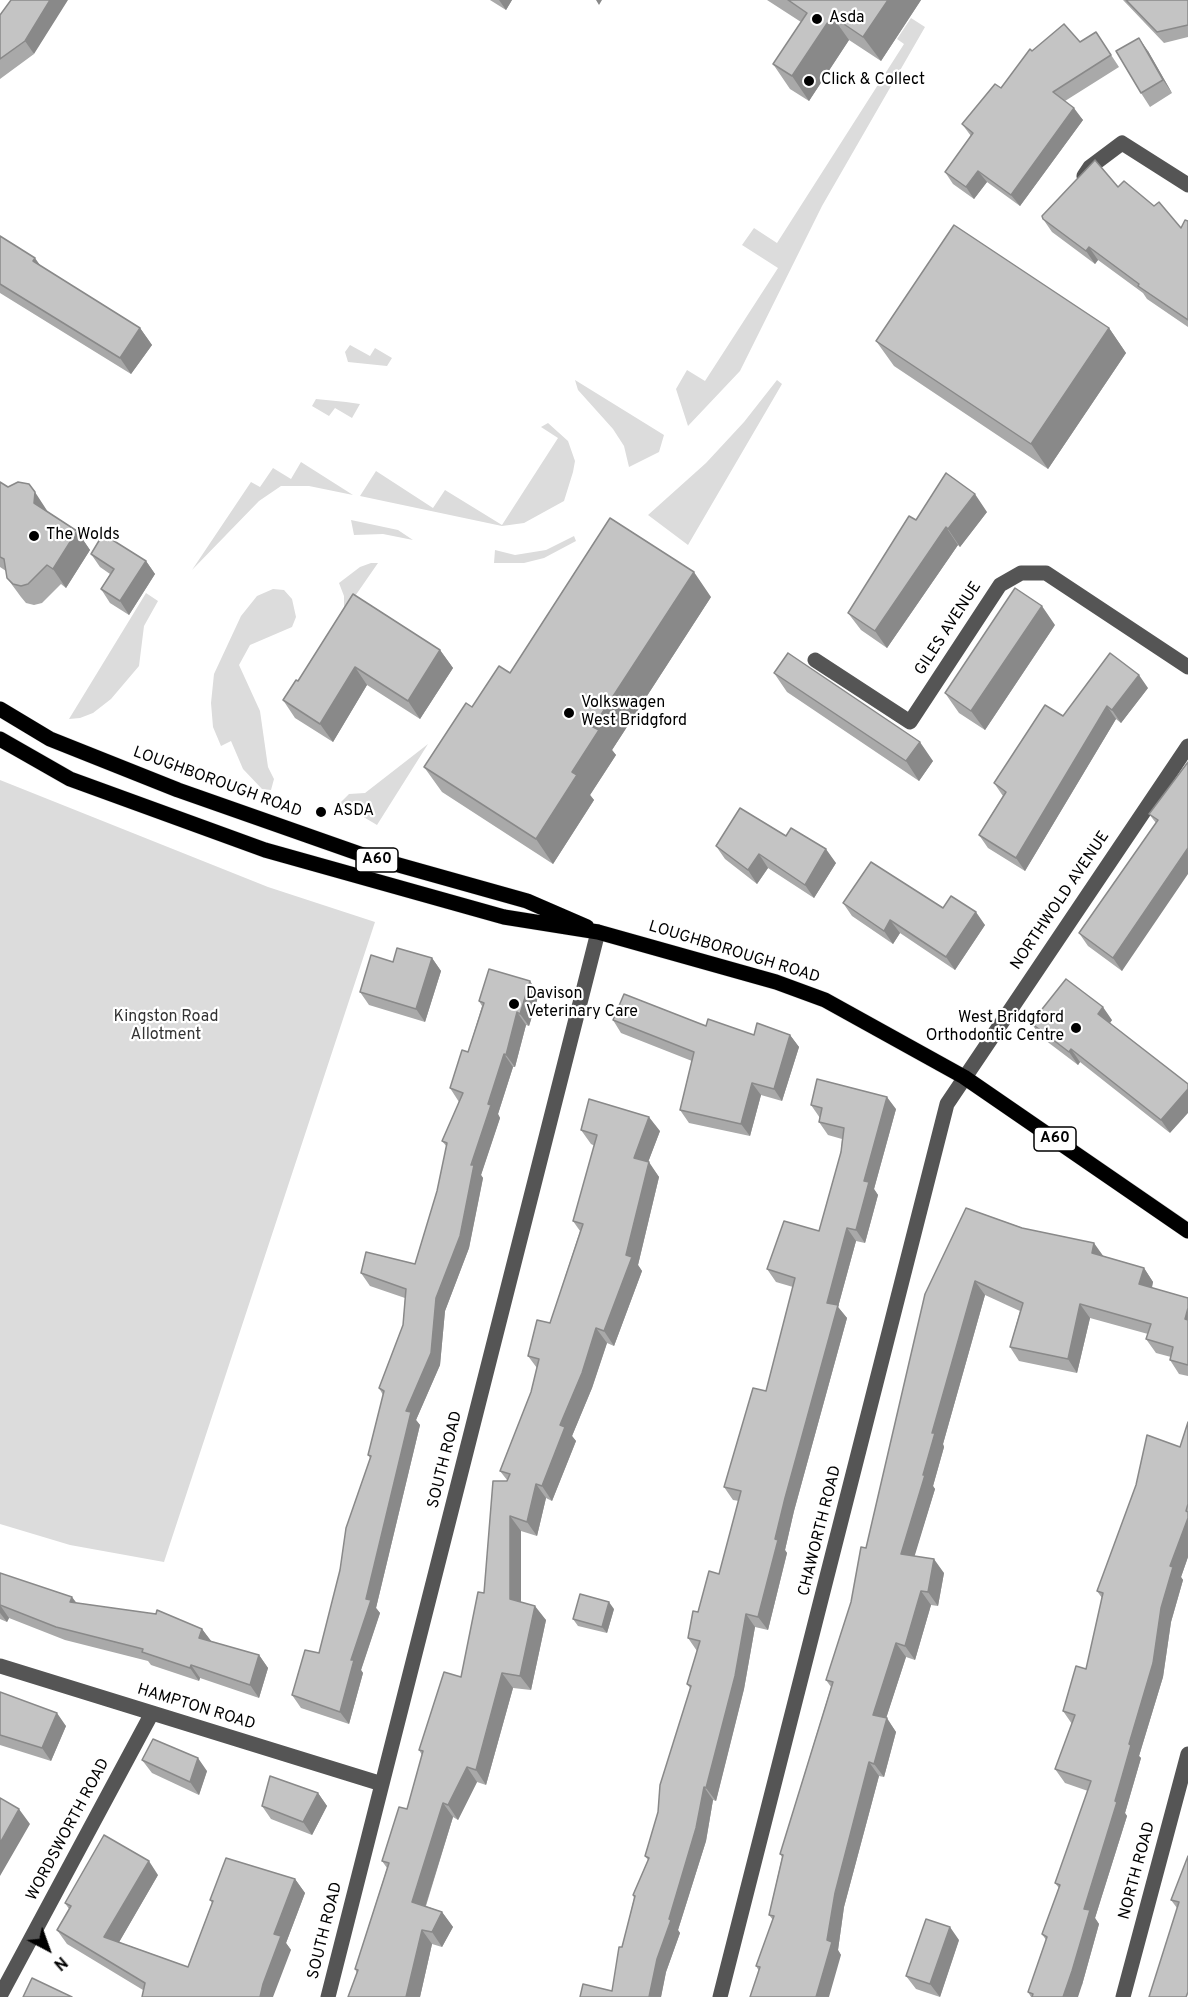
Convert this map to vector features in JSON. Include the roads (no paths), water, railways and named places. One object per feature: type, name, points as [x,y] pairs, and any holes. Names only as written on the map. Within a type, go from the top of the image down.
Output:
[{"type":"main road","name":"LOUGHBOROUGH ROAD","points":[[0,709],[50,739],[178,790],[363,855],[527,901],[553,910],[598,932]]},
{"type":"main road","name":"LOUGHBOROUGH ROAD","points":[[0,739],[70,779],[265,850],[504,917],[598,932],[776,982],[825,1000],[964,1077],[1188,1231]]},
{"type":"street","points":[[1072,191],[1090,167],[1122,143],[1188,185]]},
{"type":"street","name":"GILES AVENUE","points":[[815,660],[910,722],[1000,585],[1021,573],[1046,573],[1188,667]]},
{"type":"street","name":"NORTHWOLD AVENUE","points":[[964,1077],[1188,746]]},
{"type":"street","name":"SOUTH ROAD","points":[[328,1997],[598,932]]},
{"type":"street","name":"CHAWORTH ROAD","points":[[720,1997],[947,1104],[964,1077]]},
{"type":"street","name":"HAMPTON ROAD","points":[[0,1666],[382,1784]]},
{"type":"street","name":"WORDSWORTH ROAD","points":[[0,1996],[152,1713]]},
{"type":"street","name":"NORTH ROAD","points":[[1124,1997],[1188,1754]]},
{"type":"place","name":"Asda","points":[[817,19]]},
{"type":"place","name":"Click & Collect","points":[[809,81]]},
{"type":"place","name":"The Wolds","points":[[34,536]]},
{"type":"place","name":"Volkswagen West Bridgford","points":[[569,713]]},
{"type":"place","name":"ASDA","points":[[321,812]]},
{"type":"place","name":"Davison Veterinary Care","points":[[514,1004]]},
{"type":"place","name":"West Bridgford Orthodontic Centre","points":[[1076,1028]]},
{"type":"park label","name":"Kingston Road Allotment","points":[[166,1027]]}]
